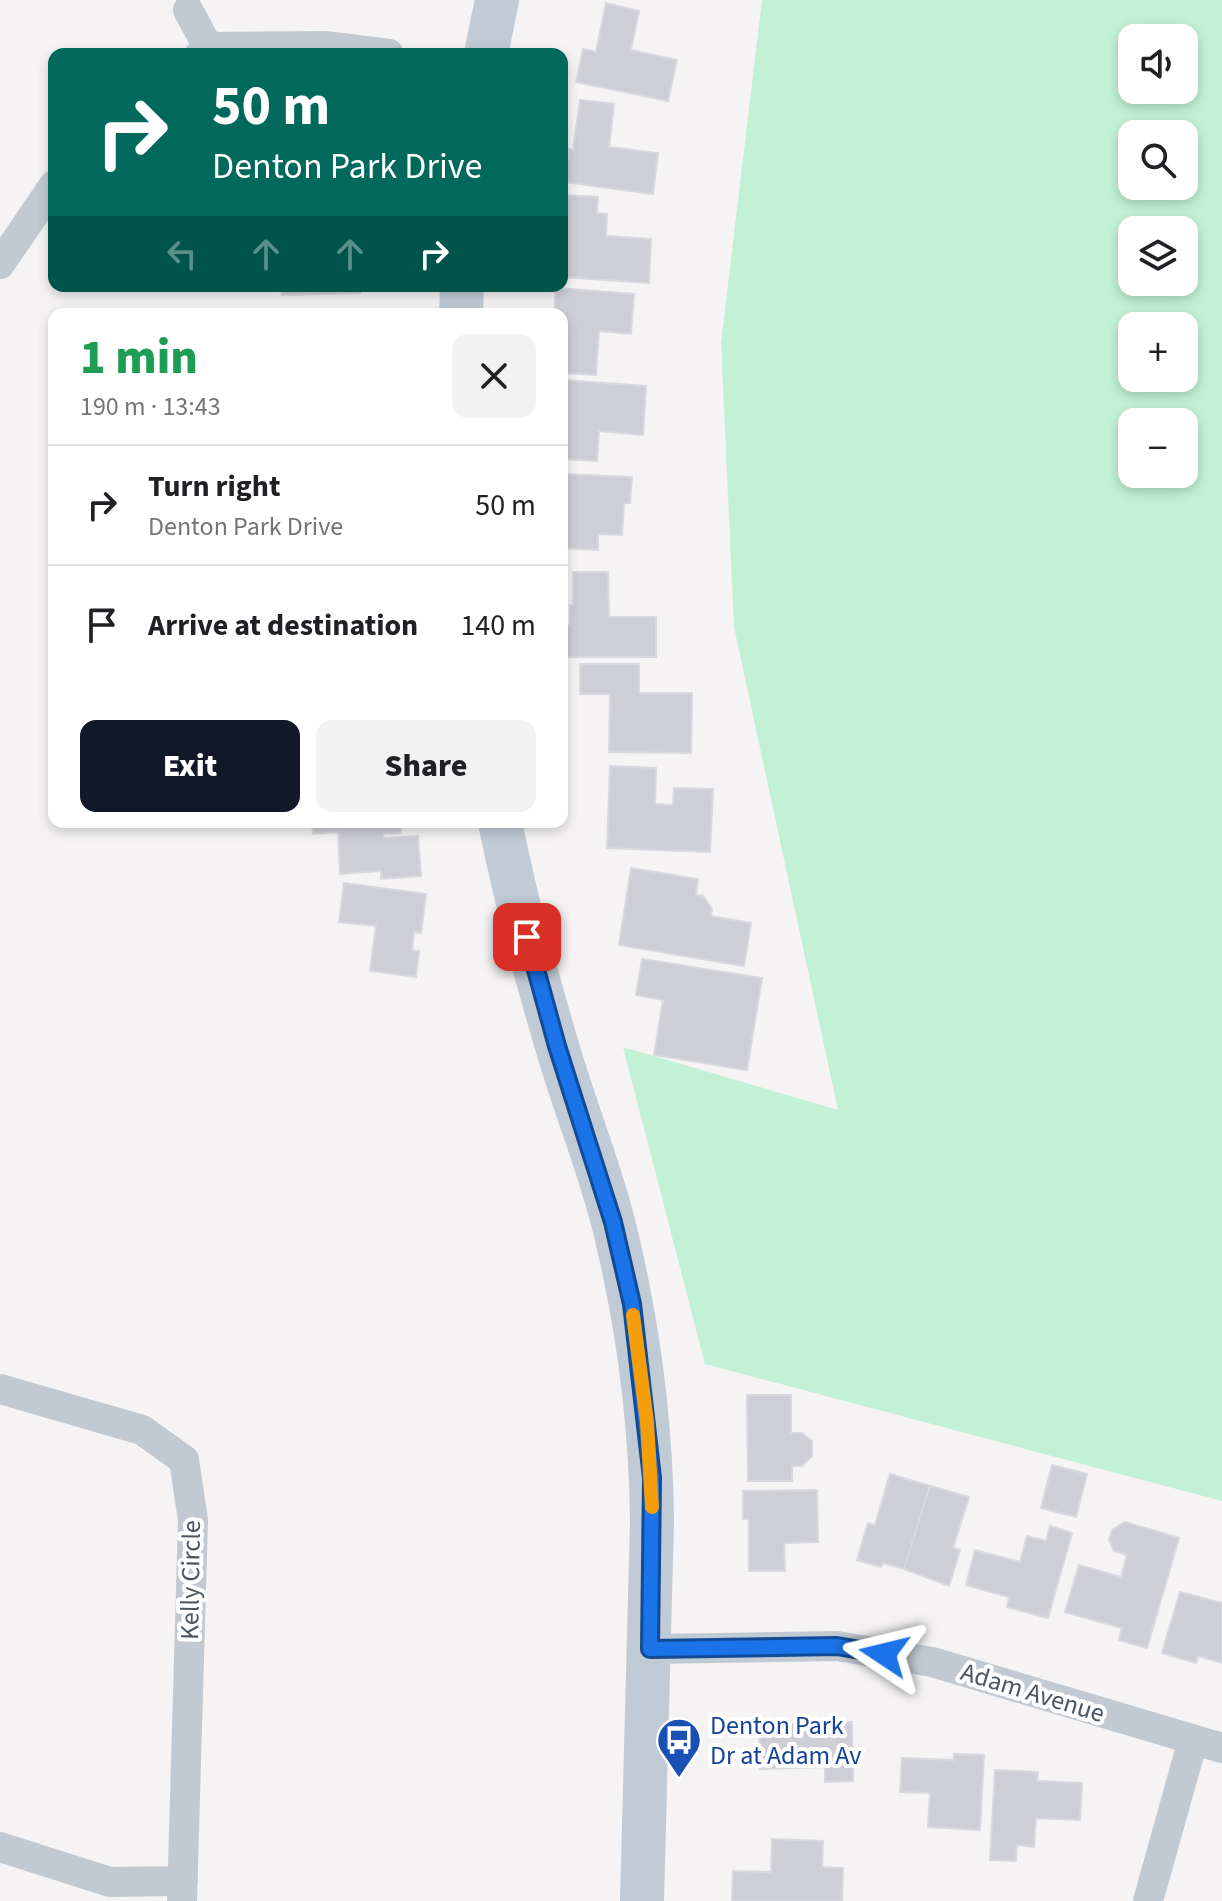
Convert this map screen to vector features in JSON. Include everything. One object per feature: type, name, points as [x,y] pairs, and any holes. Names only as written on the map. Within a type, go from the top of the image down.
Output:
[{"type":"main road","points":[[487,48],[497,0]]},
{"type":"main road","points":[[501,828],[557,1046],[613,1222],[632,1304],[652,1478],[642,1901]]},
{"type":"street","points":[[188,10],[203,48]]},
{"type":"street","points":[[277,48],[341,48]]},
{"type":"street","points":[[0,264],[48,194]]},
{"type":"street","name":"Kelly Circle","points":[[0,1389],[142,1430],[184,1460],[193,1520],[183,1891]]},
{"type":"street","name":"Adam Avenue","points":[[650,1649],[837,1646],[932,1662],[1208,1744]]},
{"type":"street","points":[[1148,1901],[1208,1744]]},
{"type":"street","points":[[0,1847],[110,1882],[183,1891]]},
{"type":"green space","points":[[762,0],[1222,0],[1222,1501],[705,1364],[623,1047],[838,1110],[734,627],[721,343]]},
{"type":"building","points":[[606,3],[639,11],[631,50],[677,60],[668,101],[576,82],[583,49],[596,52]]},
{"type":"building","points":[[580,100],[614,104],[609,147],[658,153],[653,194],[568,183],[569,149],[573,150]]},
{"type":"building","points":[[568,195],[598,197],[597,213],[607,214],[606,236],[651,239],[649,283],[568,277]]},
{"type":"building","points":[[568,289],[634,294],[631,334],[599,331],[596,375],[568,373],[568,308],[554,308],[556,292],[568,292]]},
{"type":"building","points":[[282,292],[360,292],[360,293],[282,295]]},
{"type":"building","points":[[568,380],[646,386],[643,435],[599,431],[597,461],[568,459]]},
{"type":"building","points":[[568,474],[632,477],[630,503],[624,503],[622,535],[598,534],[598,550],[568,548]]},
{"type":"building","points":[[573,572],[608,572],[609,617],[656,617],[656,657],[568,657],[568,624],[570,605],[573,605]]},
{"type":"building","points":[[580,664],[639,664],[639,693],[692,693],[691,753],[609,752],[610,694],[580,694]]},
{"type":"building","points":[[610,766],[656,768],[655,804],[673,805],[674,788],[713,789],[710,852],[607,848]]},
{"type":"building","points":[[312,828],[401,828],[401,833],[383,834],[384,838],[418,836],[421,876],[381,879],[381,871],[340,874],[338,832],[313,834]]},
{"type":"building","points":[[631,868],[698,879],[696,895],[703,896],[712,909],[711,916],[751,923],[744,966],[619,945]]},
{"type":"building","points":[[344,883],[426,894],[421,933],[414,932],[412,950],[419,951],[416,977],[370,971],[376,926],[339,922]]},
{"type":"building","points":[[642,959],[762,978],[747,1070],[654,1055],[663,1000],[636,995]]},
{"type":"building","points":[[747,1395],[791,1395],[791,1433],[802,1433],[812,1441],[812,1456],[802,1466],[792,1466],[792,1481],[748,1481]]},
{"type":"building","points":[[1052,1465],[1087,1474],[1076,1517],[1041,1508]]},
{"type":"building","points":[[890,1474],[930,1486],[904,1569],[857,1560],[868,1523],[875,1525]]},
{"type":"building","points":[[930,1486],[969,1497],[953,1548],[960,1550],[949,1586],[904,1569]]},
{"type":"building","points":[[817,1490],[818,1542],[784,1543],[785,1571],[749,1571],[749,1519],[743,1519],[743,1491]]},
{"type":"building","points":[[1125,1522],[1179,1538],[1147,1648],[1119,1640],[1122,1628],[1065,1612],[1079,1565],[1121,1577],[1127,1555],[1114,1551],[1109,1540],[1112,1530]]},
{"type":"building","points":[[1050,1526],[1072,1533],[1048,1618],[1007,1607],[1009,1597],[966,1585],[975,1550],[1020,1562],[1027,1536],[1046,1541]]},
{"type":"building","points":[[1180,1592],[1222,1603],[1222,1663],[1198,1656],[1196,1663],[1162,1653]]},
{"type":"building","points":[[852,1722],[853,1781],[825,1782],[825,1767],[760,1769],[759,1725]]},
{"type":"building","points":[[954,1754],[984,1755],[980,1830],[928,1827],[930,1793],[900,1792],[902,1758],[954,1760]]},
{"type":"building","points":[[995,1770],[1038,1772],[1037,1781],[1082,1783],[1080,1820],[1036,1818],[1034,1847],[1017,1845],[1016,1861],[990,1860]]},
{"type":"building","points":[[772,1839],[823,1841],[822,1867],[843,1868],[842,1901],[732,1901],[733,1871],[771,1872]]},
{"type":"slow traffic","points":[[633,1315],[647,1422],[652,1507]]},
{"type":"place","name":"Denton Park Dr at Adam Av","points":[[679,1779]]},
{"type":"route","points":[[527,937],[557,1046],[613,1222],[632,1304],[652,1478],[650,1649],[837,1646],[884,1654]]}]
